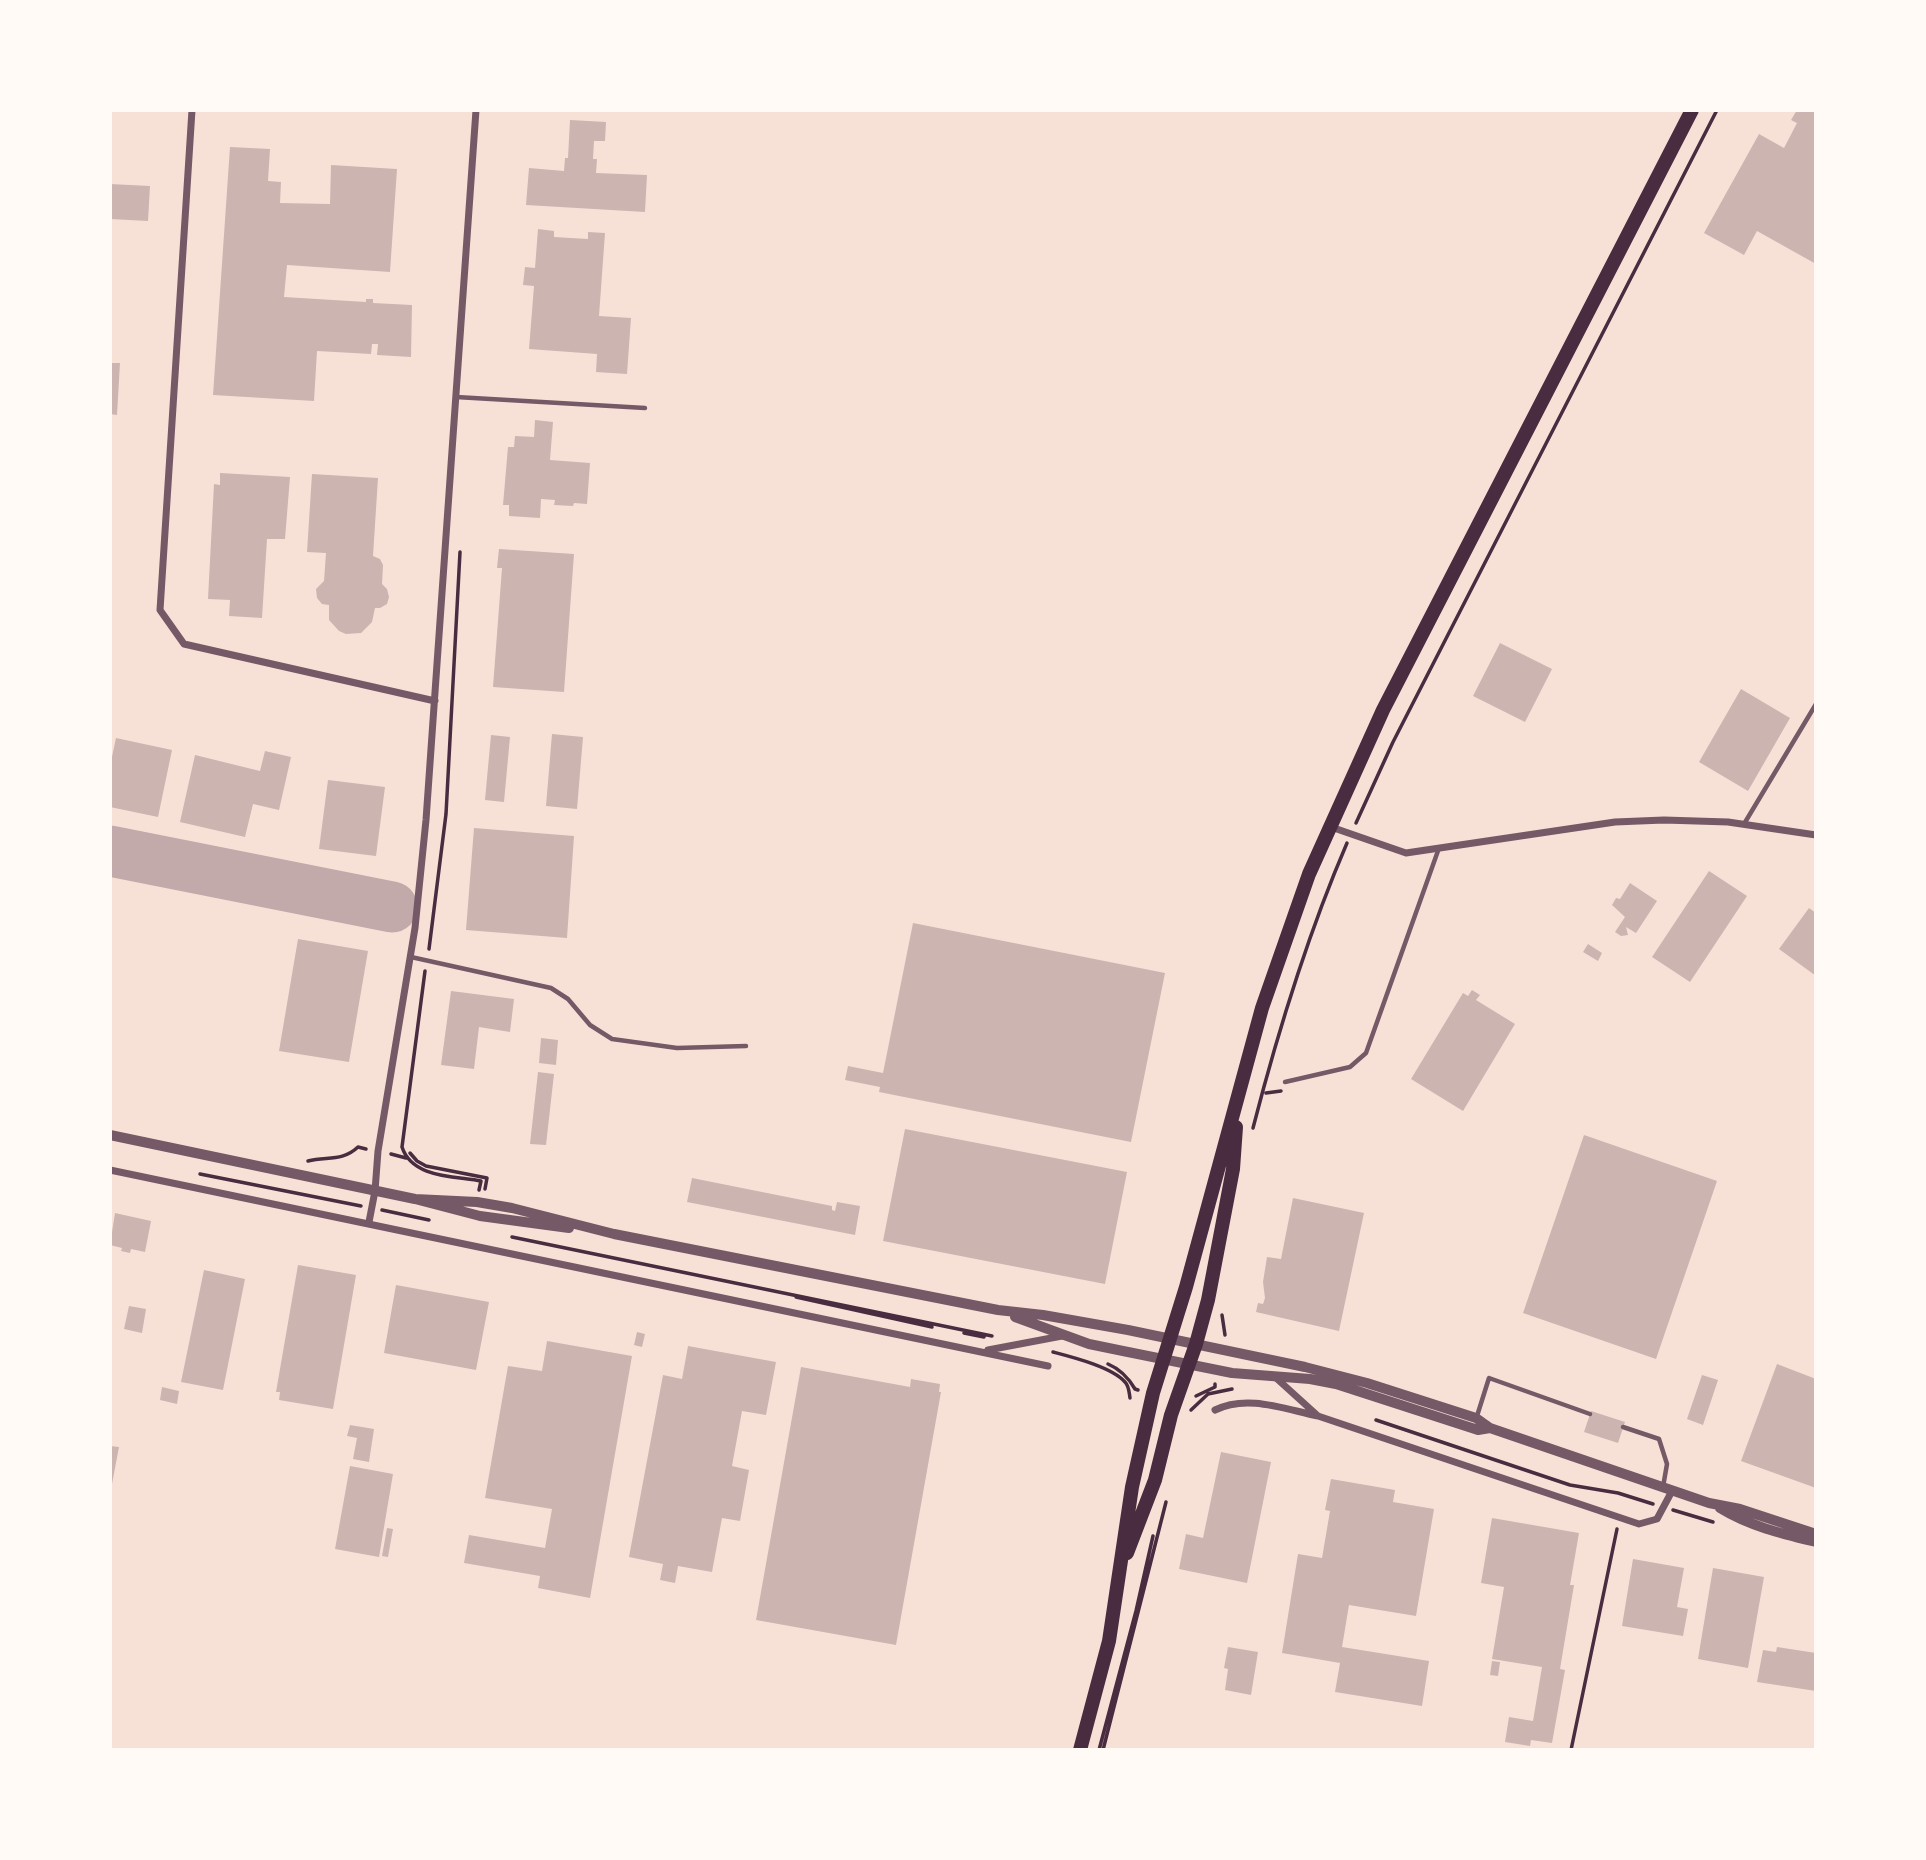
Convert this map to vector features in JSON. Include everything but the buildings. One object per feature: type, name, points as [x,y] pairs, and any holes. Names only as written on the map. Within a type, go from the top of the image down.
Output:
[{"type":"main road","points":[[1080,1750],[1109,1641],[1132,1487],[1153,1393],[1262,1008],[1309,874],[1383,710],[1692,110]]},
{"type":"main road","points":[[1117,1591],[1126,1557],[1155,1480],[1173,1407],[1196,1344],[1208,1300],[1228,1193],[1241,1080]]},
{"type":"street","points":[[192,110],[160,610],[184,644],[435,701]]},
{"type":"street","points":[[369,1222],[378,1151],[411,957],[426,820],[476,110]]},
{"type":"street","points":[[1331,827],[1406,853],[1615,822],[1664,820],[1743,824],[1816,835]]},
{"type":"street","points":[[110,1135],[415,1199],[482,1203],[532,1212],[614,1234],[998,1310],[1043,1315],[1170,1338],[1331,1373],[1477,1424]]},
{"type":"street","points":[[110,1170],[1048,1366]]},
{"type":"street","points":[[998,1310],[1089,1344],[1217,1370],[1336,1384],[1490,1428],[1715,1505],[1740,1509],[1816,1534]]},
{"type":"street","points":[[984,1351],[1067,1336]]},
{"type":"street","points":[[1273,1376],[1318,1416]]},
{"type":"street","points":[[1215,1410],[1227,1404],[1245,1401],[1318,1416],[1639,1524],[1657,1519],[1668,1489]]},
{"type":"street","points":[[1715,1505],[1737,1519],[1816,1542]]},
{"type":"lane","points":[[456,397],[645,408]]},
{"type":"lane","points":[[1743,824],[1816,704]]},
{"type":"lane","points":[[1285,1083],[1350,1068],[1366,1053],[1439,848]]},
{"type":"lane","points":[[411,957],[551,988],[568,999],[590,1025],[612,1039],[677,1048],[746,1046]]},
{"type":"lane","points":[[1477,1424],[1489,1378],[1590,1414]]},
{"type":"lane","points":[[1623,1427],[1660,1439],[1667,1464],[1668,1489]]},
{"type":"path","points":[[1250,1138],[1282,1019],[1305,948],[1351,834],[1393,741],[1717,110]]},
{"type":"path","points":[[307,1161],[345,1157],[358,1147]]},
{"type":"path","points":[[406,1158],[422,1170],[481,1181],[481,1194],[487,1178],[426,1166],[410,1153]]},
{"type":"path","points":[[197,1173],[431,1220]]},
{"type":"path","points":[[503,1235],[995,1337]]},
{"type":"path","points":[[1222,1350],[1225,1335],[1223,1310]]},
{"type":"path","points":[[1130,1398],[1129,1388],[1124,1380],[1108,1370],[1049,1350],[1110,1365],[1129,1379],[1135,1389]]},
{"type":"path","points":[[1217,1370],[1215,1387],[1198,1395],[1188,1411],[1208,1394],[1237,1388]]},
{"type":"path","points":[[1373,1420],[1437,1439],[1569,1487],[1617,1495],[1702,1519]]},
{"type":"path","points":[[1101,1750],[1168,1491]]},
{"type":"path","points":[[1101,1750],[1160,1504]]},
{"type":"path","points":[[1663,1508],[1679,1515]]},
{"type":"path","points":[[1571,1750],[1616,1530],[1632,1521]]},
{"type":"taxiway","points":[[110,851],[392,907]]}]
